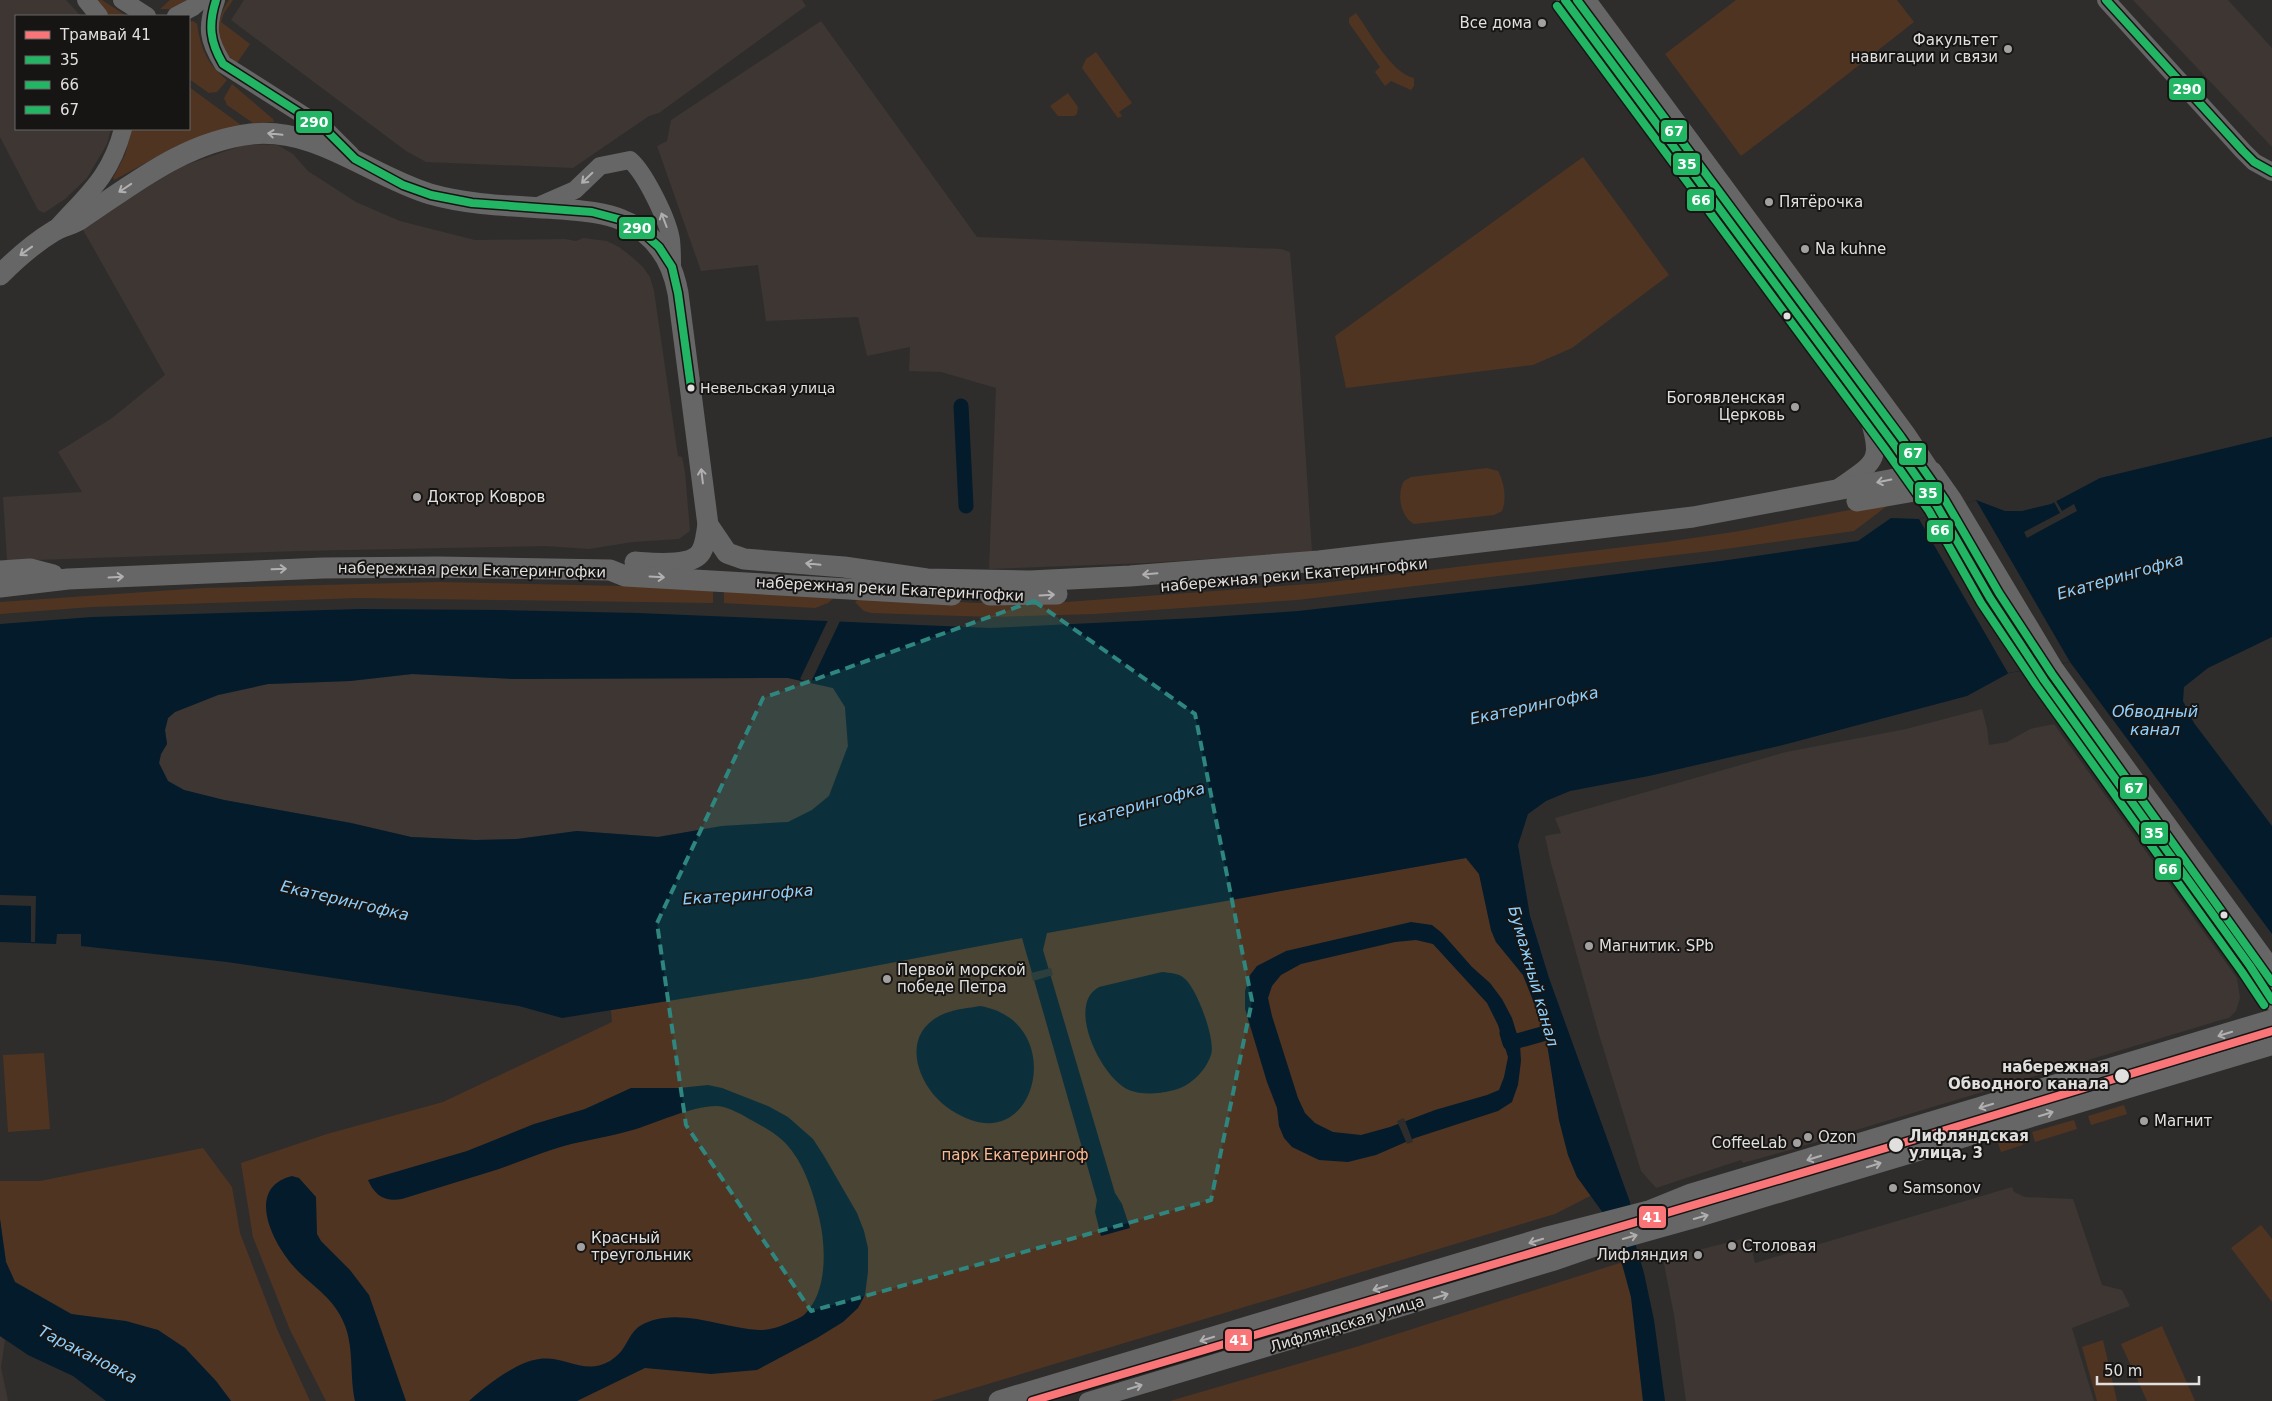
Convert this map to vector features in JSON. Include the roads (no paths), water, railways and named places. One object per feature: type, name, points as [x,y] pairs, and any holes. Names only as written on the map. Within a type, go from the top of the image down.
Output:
[{"type":"main road","points":[[0,275],[21,254],[55,230],[80,220],[166,162],[229,139],[250,134],[271,133],[297,137],[355,159],[386,177],[431,194],[472,202],[592,212],[622,220],[640,230],[659,247],[672,267],[678,293],[708,525],[702,551],[690,560],[673,563],[625,562],[610,570]]},
{"type":"main road","points":[[1924,479],[1946,507],[1990,598],[2272,971]]},
{"type":"main road","name":"набережная реки Екатерингофки","points":[[708,525],[727,553],[744,558],[834,566],[945,580],[1030,581],[1130,576],[1319,561],[1683,518],[1835,490],[1924,479]]},
{"type":"main road","name":"набережная реки Екатерингофки","points":[[0,587],[68,579],[323,568],[455,567],[610,570],[625,576],[963,595],[1027,596],[1321,575],[1696,531],[1924,479]]},
{"type":"main road","points":[[0,571],[30,570],[68,579]]},
{"type":"main road","points":[[2045,669],[2272,1000]]},
{"type":"main road","points":[[1602,1234],[1651,1220],[1691,1194],[2272,1020]]},
{"type":"main road","name":"Лифляндская улица","points":[[1000,1401],[1544,1238],[1602,1234]]},
{"type":"street","points":[[86,0],[98,15]]},
{"type":"street","points":[[122,0],[145,15]]},
{"type":"street","points":[[178,15],[193,7],[201,0]]},
{"type":"street","points":[[216,0],[210,16],[209,34],[214,50],[223,64],[325,129],[355,159]]},
{"type":"street","points":[[1566,0],[1864,403],[1924,479]]},
{"type":"street","points":[[1587,0],[1900,425],[1924,479]]},
{"type":"street","points":[[2106,0],[2243,151],[2254,162],[2270,171]]},
{"type":"street","points":[[55,230],[92,191],[105,174],[117,151],[123,130]]},
{"type":"street","points":[[535,207],[575,190],[600,166],[630,160],[639,168],[660,209],[671,238],[672,267]]},
{"type":"street","points":[[1835,490],[1867,467],[1875,456],[1876,445],[1864,403]]},
{"type":"street","points":[[1651,1220],[2272,1046]]},
{"type":"street","name":"Лифляндская улица","points":[[1088,1401],[1553,1262],[1602,1234]]},
{"type":"water","points":[[2272,437],[2272,637],[2208,668],[2184,687],[2183,701],[2194,723],[2272,826],[2272,934],[2070,662],[2009,673],[1967,696],[1783,745],[1649,776],[1570,791],[1546,801],[1528,814],[1518,845],[1530,916],[1549,978],[1630,1202],[1636,1246],[1654,1320],[1665,1401],[1643,1401],[1631,1297],[1611,1224],[1577,1177],[1568,1155],[1559,1120],[1545,1031],[1523,975],[1496,942],[1491,930],[1479,874],[1466,858],[1047,933],[1043,950],[1115,1193],[1122,1204],[1130,1228],[1101,1236],[1095,1212],[1097,1200],[1022,938],[811,978],[562,1018],[519,1006],[227,962],[81,946],[81,934],[57,934],[56,944],[0,942],[0,624],[92,617],[359,609],[638,613],[990,628],[1298,611],[1530,585],[1721,561],[1858,541],[1891,518],[1919,519],[1976,500],[2005,511],[2022,511],[2051,504],[2100,478]],"holes":[[[412,674],[513,679],[788,678],[833,688],[845,707],[848,746],[829,796],[812,810],[788,822],[722,826],[658,837],[577,831],[517,839],[475,840],[411,837],[351,823],[224,800],[184,790],[168,781],[159,763],[161,754],[167,744],[165,730],[168,718],[175,712],[218,695],[268,684],[350,681]]]},
{"type":"water","points":[[1411,922],[1432,925],[1490,983],[1502,999],[1512,1018],[1520,1044],[1521,1061],[1518,1085],[1512,1102],[1498,1111],[1415,1138],[1376,1155],[1348,1162],[1319,1160],[1292,1147],[1284,1138],[1279,1126],[1277,1108],[1267,1082],[1245,1009],[1245,991],[1250,975],[1257,966],[1286,951]],"holes":[[[1416,940],[1433,944],[1487,1003],[1498,1025],[1508,1057],[1499,1090],[1361,1135],[1333,1132],[1315,1123],[1305,1113],[1298,1098],[1272,1016],[1268,998],[1272,986],[1281,975],[1301,964],[1395,942]]]},
{"type":"water","points":[[1162,972],[1182,976],[1194,992],[1200,1003],[1211,1038],[1211,1055],[1200,1073],[1184,1086],[1160,1093],[1133,1092],[1119,1083],[1108,1072],[1091,1041],[1086,1025],[1086,1009],[1089,996],[1099,987]]},
{"type":"water","points":[[980,1006],[1007,1016],[1024,1033],[1033,1055],[1033,1078],[1027,1099],[1013,1115],[995,1123],[971,1120],[955,1113],[946,1106],[933,1094],[926,1083],[920,1072],[917,1060],[919,1038],[924,1028],[933,1020],[946,1013]]},
{"type":"water","points":[[708,1085],[722,1088],[768,1106],[788,1117],[813,1139],[857,1213],[864,1231],[868,1248],[868,1272],[865,1295],[858,1308],[843,1322],[817,1338],[757,1370],[711,1374],[645,1368],[577,1401],[469,1401],[511,1370],[530,1361],[548,1359],[583,1366],[601,1365],[618,1355],[635,1330],[651,1321],[676,1317],[763,1330],[778,1327],[805,1314],[818,1293],[824,1254],[819,1217],[806,1175],[795,1155],[781,1139],[741,1114],[726,1108],[717,1106],[706,1107],[683,1112],[640,1128],[554,1149],[499,1169],[402,1199],[391,1200],[381,1197],[368,1180],[467,1151],[534,1124],[585,1109],[631,1088],[679,1088]]},
{"type":"water","points":[[292,1176],[299,1178],[316,1197],[317,1234],[321,1241],[350,1270],[369,1295],[406,1401],[355,1401],[349,1339],[342,1319],[333,1304],[287,1259],[272,1232],[267,1218],[266,1204],[269,1192],[277,1182]]},
{"type":"water","name":"Таракановка","points":[[0,1219],[6,1262],[15,1282],[71,1314],[126,1321],[158,1330],[185,1348],[216,1381],[231,1401],[106,1401],[73,1376],[28,1355],[0,1336]]},
{"type":"waterway","points":[[961,406],[966,506]]},
{"type":"waterway","name":"Бумажный канал","points":[[1507,1033],[1510,1043],[1553,1031]]},
{"type":"tram line","name":"41","points":[[1032,1401],[1896,1145],[2272,1031]]},
{"type":"place","name":"Все дома","points":[[1542,23]]},
{"type":"place","name":"Факультет навигации и связи","points":[[2008,49]]},
{"type":"place","name":"Пятёрочка","points":[[1769,202]]},
{"type":"place","name":"Na kuhne","points":[[1805,249]]},
{"type":"place","name":"Невельская улица","points":[[691,388]]},
{"type":"place","name":"Богоявленская Церковь","points":[[1795,407]]},
{"type":"place","name":"Доктор Ковров","points":[[417,497]]},
{"type":"place","name":"Магнитик. SPb","points":[[1589,946]]},
{"type":"place","name":"Первой морской победе Петра","points":[[887,979]]},
{"type":"place","name":"набережная Обводного канала","points":[[2122,1076]]},
{"type":"place","name":"Магнит","points":[[2144,1121]]},
{"type":"place","name":"Ozon","points":[[1808,1137]]},
{"type":"place","name":"CoffeeLab","points":[[1797,1143]]},
{"type":"place","name":"Лифляндская улица, 3","points":[[1896,1145]]},
{"type":"place","name":"Samsonov","points":[[1893,1188]]},
{"type":"place","name":"Столовая","points":[[1732,1246]]},
{"type":"place","name":"Красный треугольник","points":[[581,1247]]},
{"type":"place","name":"Лифляндия","points":[[1698,1255]]},
{"type":"water label","name":"Екатерингофка","points":[[2120,576]]},
{"type":"water label","name":"Екатерингофка","points":[[1534,705]]},
{"type":"water label","name":"Обводный канал","points":[[2155,720]]},
{"type":"water label","name":"Екатерингофка","points":[[1141,804]]},
{"type":"water label","name":"Екатерингофка","points":[[748,894]]},
{"type":"water label","name":"Екатерингофка","points":[[345,900]]},
{"type":"park label","name":"парк Екатерингоф","points":[[1015,1155]]}]
